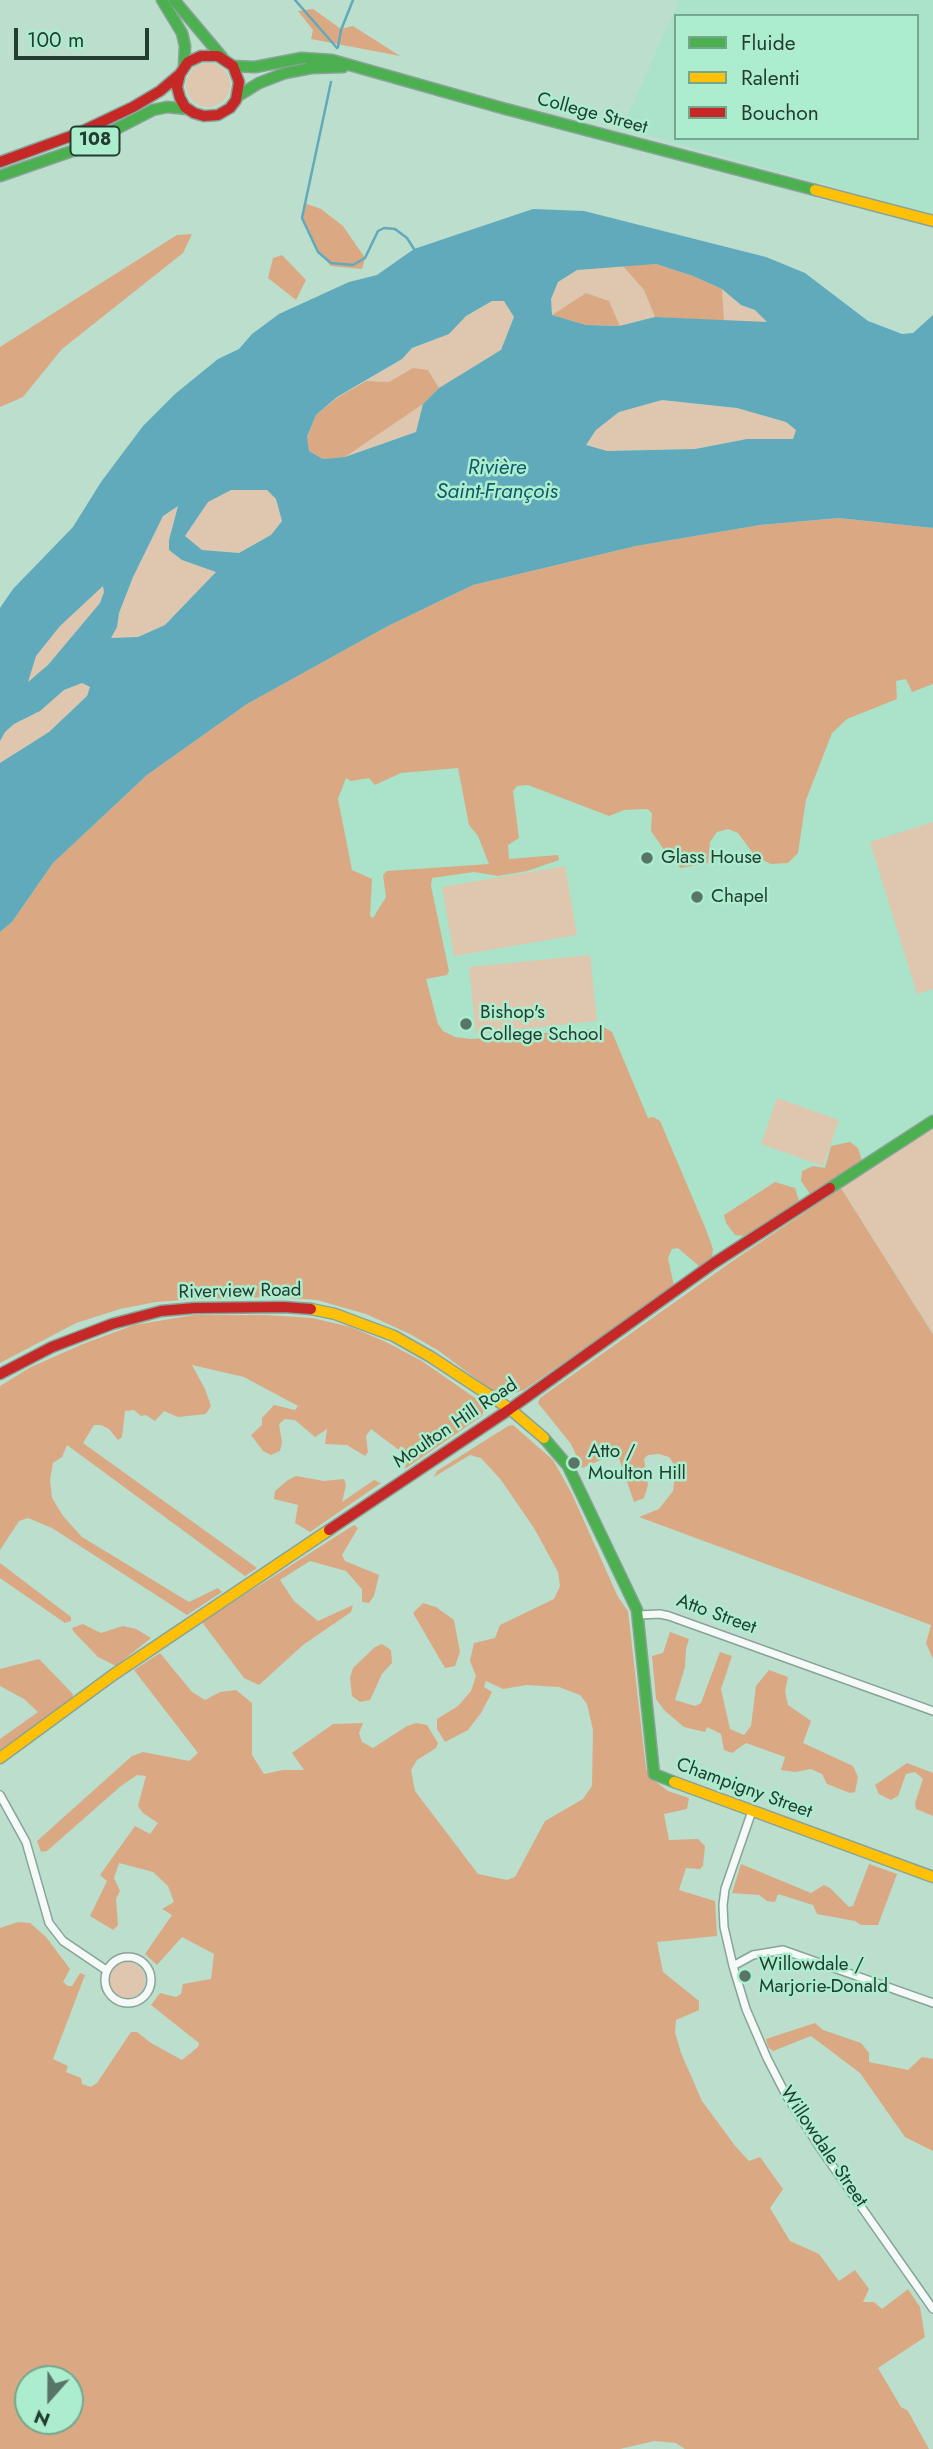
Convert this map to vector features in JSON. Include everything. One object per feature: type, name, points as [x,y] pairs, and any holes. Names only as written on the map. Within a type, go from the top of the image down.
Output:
[{"type":"street","points":[[162,0],[182,33],[185,50],[177,84],[179,94],[188,109]]},
{"type":"street","points":[[174,0],[222,57],[233,66],[239,79],[238,96]]},
{"type":"street","name":"108","points":[[0,162],[74,135],[129,109],[156,94],[191,60],[211,55],[222,57]]},
{"type":"street","name":"College Street","points":[[233,66],[255,68],[310,57],[332,60],[502,108],[933,222]]},
{"type":"street","name":"College Street","points":[[238,96],[269,78],[296,71],[334,66],[365,69]]},
{"type":"street","name":"108","points":[[0,176],[75,150],[153,110],[167,107],[188,109],[204,116],[218,115],[230,108],[238,96]]},
{"type":"street","name":"Moulton Hill Road","points":[[0,1758],[113,1675],[510,1409],[714,1263],[933,1121]]},
{"type":"street","name":"Riverview Road","points":[[0,1374],[72,1338],[135,1317],[194,1308],[284,1307],[335,1314],[394,1336],[510,1409]]},
{"type":"street","points":[[510,1409],[549,1443],[568,1466],[638,1615]]},
{"type":"street","name":"Atto Street","points":[[638,1615],[669,1616],[933,1711]]},
{"type":"street","name":"Champigny Street","points":[[638,1615],[654,1774],[933,1877]]},
{"type":"street","points":[[0,1795],[26,1842],[49,1923],[72,1949],[106,1970]]},
{"type":"street","name":"Willowdale Street","points":[[752,1811],[725,1889],[724,1927],[733,1966],[756,2034],[786,2095],[815,2141],[921,2288],[933,2309]]},
{"type":"street","points":[[733,1966],[753,1955],[783,1950],[933,2003]]},
{"type":"street","points":[[129,1956],[138,1959],[150,1972],[149,1990],[136,2002],[118,2001],[110,1996],[106,1988],[106,1970],[120,1958],[129,1956]]},
{"type":"shaded area","points":[[679,0],[933,0],[933,214],[622,128]]},
{"type":"shaded area","points":[[313,9],[341,29],[353,26],[400,56],[311,39],[313,30],[298,11]]},
{"type":"shaded area","points":[[208,63],[217,64],[224,69],[229,76],[229,94],[224,101],[217,106],[208,107],[199,106],[192,101],[187,94],[186,85],[187,76],[192,69],[199,64]]},
{"type":"shaded area","points":[[304,203],[321,209],[343,226],[365,258],[362,269],[331,266],[318,252],[302,218]]},
{"type":"shaded area","points":[[192,234],[183,253],[62,349],[23,397],[0,407],[0,347],[177,235]]},
{"type":"shaded area","points":[[282,255],[306,280],[296,300],[268,278],[273,258]]},
{"type":"shaded area","points":[[656,264],[722,289],[724,321],[655,317],[644,290],[622,265]]},
{"type":"shaded area","points":[[622,265],[644,290],[655,317],[620,326],[609,301],[586,293],[552,315],[551,299],[558,282],[577,270]]},
{"type":"shaded area","points":[[722,289],[741,305],[755,310],[768,323],[724,321]]},
{"type":"shaded area","points":[[586,293],[609,301],[620,326],[586,325],[552,315]]},
{"type":"shaded area","points":[[492,301],[504,301],[514,317],[501,350],[439,388],[428,370],[389,382],[366,381],[402,359],[412,348],[449,334],[466,316]]},
{"type":"shaded area","points":[[413,368],[428,370],[439,388],[423,404],[345,457],[323,459],[309,451],[307,438],[316,415],[338,397],[366,381],[389,382]]},
{"type":"shaded area","points":[[662,400],[737,408],[786,422],[796,430],[793,439],[747,439],[695,449],[607,451],[586,445],[596,430],[619,412]]},
{"type":"shaded area","points":[[423,404],[416,432],[345,457]]},
{"type":"shaded area","points":[[230,490],[267,490],[276,499],[282,521],[271,535],[239,553],[202,550],[185,537],[208,502]]},
{"type":"shaded area","points":[[178,505],[169,540],[182,560],[217,571],[165,625],[138,637],[110,638],[117,627],[119,613],[133,577],[163,516]]},
{"type":"shaded area","name":"Bishop's College School","points":[[839,518],[933,528],[933,684],[912,692],[906,679],[896,681],[897,699],[847,719],[832,733],[806,800],[798,853],[788,863],[771,864],[755,856],[738,833],[728,829],[717,832],[710,842],[708,863],[681,868],[672,861],[651,831],[652,813],[647,809],[624,810],[609,816],[528,785],[517,786],[513,791],[519,838],[508,845],[509,859],[558,855],[559,860],[527,871],[498,876],[474,872],[432,878],[431,886],[449,971],[447,975],[426,979],[438,1024],[443,1031],[455,1037],[471,1039],[605,1028],[612,1032],[648,1118],[653,1117],[660,1121],[705,1227],[713,1249],[712,1258],[700,1267],[678,1248],[672,1249],[668,1258],[674,1286],[524,1390],[512,1394],[495,1393],[439,1351],[366,1314],[317,1300],[277,1297],[156,1302],[120,1309],[76,1323],[0,1363],[0,932],[12,922],[53,863],[147,775],[247,704],[388,626],[473,585],[636,546],[760,525]],"holes":[[[458,768],[469,825],[478,836],[489,864],[387,871],[383,875],[386,897],[373,918],[370,916],[372,879],[352,870],[338,799],[346,778],[351,781],[369,778],[375,785],[401,773]]]},
{"type":"shaded area","name":"Bishop's College School","points":[[933,528],[933,1116],[744,1236],[524,1390],[512,1394],[495,1393],[439,1351],[366,1314],[317,1300],[277,1297],[156,1302],[120,1309],[76,1323],[0,1363],[0,932],[12,922],[53,863]]},
{"type":"shaded area","points":[[103,585],[104,592],[100,603],[48,665],[27,683],[36,656],[60,626]]},
{"type":"shaded area","points":[[82,683],[91,687],[87,696],[49,732],[0,763],[0,741],[5,732],[14,724],[40,711],[64,690]]},
{"type":"shaded area","points":[[933,822],[933,989],[917,994],[870,842]]},
{"type":"shaded area","points":[[565,866],[577,935],[454,956],[442,887]]},
{"type":"shaded area","points":[[590,955],[597,1021],[476,1034],[469,967]]},
{"type":"shaded area","points":[[777,1098],[839,1120],[823,1166],[761,1144]]},
{"type":"shaded area","points":[[933,1128],[933,1333],[840,1186]]},
{"type":"shaded area","points":[[850,1142],[858,1148],[862,1161],[810,1194],[801,1181],[802,1171],[813,1166],[825,1168],[831,1146]]},
{"type":"shaded area","points":[[775,1182],[795,1188],[799,1201],[744,1236],[735,1235],[726,1223],[724,1215]]},
{"type":"shaded area","points":[[841,1188],[933,1334],[933,1659],[926,1643],[931,1625],[639,1517],[659,1509],[673,1491],[676,1467],[669,1457],[659,1454],[648,1455],[644,1459],[648,1485],[644,1498],[634,1502],[617,1453],[582,1468],[571,1444],[538,1403],[540,1398],[734,1260]]},
{"type":"shaded area","points":[[194,1315],[312,1318],[351,1327],[422,1361],[478,1400],[484,1409],[482,1416],[405,1469],[407,1456],[371,1429],[366,1436],[368,1452],[365,1456],[347,1445],[325,1444],[327,1429],[315,1437],[295,1420],[285,1419],[279,1424],[282,1442],[280,1451],[271,1455],[263,1451],[251,1435],[262,1425],[262,1418],[274,1405],[295,1410],[298,1406],[244,1377],[192,1365],[211,1406],[206,1414],[178,1417],[164,1411],[155,1421],[134,1410],[125,1411],[122,1437],[118,1440],[109,1429],[94,1425],[83,1443],[257,1568],[245,1576],[67,1445],[62,1457],[53,1463],[50,1480],[52,1498],[63,1516],[82,1537],[189,1602],[218,1588],[222,1592],[187,1615],[52,1528],[28,1518],[19,1521],[0,1550],[0,1386],[31,1367],[134,1325]]},
{"type":"shaded area","points":[[513,1425],[553,1460],[572,1494],[618,1597],[628,1611],[646,1769],[651,1778],[668,1791],[689,1798],[687,1809],[664,1814],[669,1840],[698,1839],[705,1846],[703,1866],[700,1869],[686,1868],[679,1890],[715,1901],[717,1936],[657,1942],[663,1972],[699,2001],[699,2010],[676,2020],[675,2032],[681,2053],[702,2101],[736,2147],[749,2161],[760,2157],[783,2189],[770,2208],[790,2241],[819,2254],[839,2281],[855,2270],[869,2289],[863,2302],[874,2302],[882,2309],[908,2289],[920,2307],[925,2337],[878,2368],[901,2407],[908,2411],[929,2449],[685,2449],[676,2443],[654,2441],[620,2449],[0,2449],[0,1928],[18,1922],[30,1923],[46,1937],[70,1969],[63,1982],[72,1986],[80,1973],[85,1975],[53,2059],[68,2066],[66,2072],[81,2078],[82,2084],[91,2087],[97,2083],[131,2032],[137,2032],[182,2060],[198,2047],[199,2043],[151,2005],[160,1993],[176,1997],[181,1994],[183,1984],[211,1979],[214,1954],[182,1937],[157,1965],[145,1954],[172,1915],[162,1909],[174,1902],[168,1886],[153,1872],[119,1863],[114,1878],[120,1891],[116,1899],[118,1925],[113,1930],[90,1916],[107,1881],[100,1875],[135,1826],[150,1834],[158,1823],[138,1806],[146,1776],[137,1775],[121,1786],[47,1851],[41,1852],[37,1841],[132,1756],[143,1752],[189,1761],[198,1753],[134,1670],[160,1653],[192,1692],[205,1700],[220,1692],[236,1690],[252,1703],[252,1755],[264,1774],[304,1770],[292,1753],[333,1724],[363,1723],[359,1733],[362,1742],[373,1748],[407,1726],[417,1723],[427,1725],[438,1743],[436,1748],[417,1760],[411,1770],[415,1791],[478,1874],[507,1880],[515,1877],[545,1821],[583,1799],[592,1786],[593,1730],[587,1704],[580,1695],[559,1687],[527,1685],[503,1689],[486,1681],[484,1687],[492,1692],[468,1730],[445,1742],[437,1729],[437,1719],[458,1706],[471,1691],[476,1676],[470,1661],[474,1643],[495,1638],[500,1625],[554,1599],[560,1586],[558,1572],[534,1528],[501,1480],[481,1458],[470,1455],[434,1477],[437,1471]]},
{"type":"shaded area","points":[[296,1476],[324,1481],[344,1479],[346,1485],[342,1502],[374,1480],[381,1483],[310,1532],[295,1523],[298,1505],[274,1499],[275,1491]]},
{"type":"shaded area","points":[[354,1525],[358,1528],[342,1555],[345,1561],[379,1575],[374,1596],[369,1603],[362,1602],[362,1589],[346,1571],[310,1561],[280,1580],[294,1601],[318,1621],[353,1605],[351,1612],[303,1645],[259,1685],[244,1678],[202,1622]]},
{"type":"shaded area","points":[[0,1563],[71,1617],[71,1621],[65,1623],[0,1578]]},
{"type":"shaded area","points":[[423,1603],[436,1607],[454,1620],[460,1652],[455,1666],[445,1668],[413,1613]]},
{"type":"shaded area","points":[[83,1624],[101,1633],[123,1626],[136,1629],[151,1638],[116,1666],[98,1657],[73,1631],[72,1628]]},
{"type":"shaded area","points":[[670,1632],[689,1639],[685,1667],[675,1700],[695,1706],[701,1703],[720,1652],[732,1656],[721,1689],[730,1729],[744,1735],[751,1726],[756,1686],[769,1670],[788,1677],[785,1691],[788,1705],[811,1721],[803,1743],[853,1766],[858,1777],[855,1792],[850,1793],[827,1784],[822,1774],[811,1769],[795,1772],[781,1770],[785,1757],[746,1743],[732,1753],[724,1750],[721,1734],[707,1727],[705,1732],[684,1727],[665,1711],[656,1699],[652,1656],[663,1653]]},
{"type":"shaded area","points":[[382,1644],[391,1650],[392,1663],[382,1674],[370,1700],[360,1702],[352,1696],[350,1678],[353,1668],[375,1647]]},
{"type":"shaded area","points":[[39,1659],[73,1694],[72,1698],[0,1751],[0,1739],[38,1712],[24,1699],[0,1686],[0,1669]]},
{"type":"shaded area","points":[[907,1763],[933,1773],[933,1816],[916,1809],[915,1803],[923,1779],[915,1772],[906,1774],[898,1796],[891,1800],[879,1794],[875,1785]]},
{"type":"shaded area","points":[[741,1864],[811,1893],[824,1885],[849,1907],[853,1906],[869,1864],[897,1874],[878,1925],[861,1925],[855,1921],[817,1914],[813,1905],[778,1894],[775,1902],[767,1901],[759,1895],[732,1893]]},
{"type":"shaded area","points":[[127,1962],[140,1967],[145,1980],[140,1993],[127,1998],[114,1993],[109,1980],[114,1967]]},
{"type":"shaded area","points":[[815,2023],[823,2030],[861,2043],[869,2053],[869,2062],[908,2070],[922,2057],[933,2059],[933,2151],[905,2137],[860,2073],[811,2036],[773,2051],[768,2047],[766,2039]]},
{"type":"water","name":"Rivière Saint-François","points":[[533,209],[584,211],[766,257],[805,273],[868,321],[902,334],[913,333],[933,315],[933,528],[839,518],[760,525],[636,546],[473,585],[388,626],[247,704],[147,775],[53,863],[12,922],[0,932],[0,763],[49,732],[87,696],[90,687],[82,683],[64,690],[40,711],[14,724],[0,741],[0,608],[13,589],[73,527],[101,482],[143,426],[175,394],[218,359],[239,349],[252,334],[279,314],[349,282],[377,275],[414,249]],"holes":[[[656,264],[722,289],[741,305],[755,310],[767,322],[655,317],[619,326],[586,325],[552,315],[551,299],[558,282],[577,270]],[[492,301],[504,301],[514,317],[501,350],[439,388],[423,404],[416,432],[345,457],[323,459],[309,451],[307,437],[316,415],[337,397],[402,359],[412,348],[449,334],[466,316]],[[662,400],[737,408],[786,422],[796,430],[793,439],[747,439],[695,449],[607,451],[586,445],[596,430],[619,412]],[[231,490],[267,490],[276,499],[282,521],[271,535],[239,553],[202,550],[185,536],[208,502]],[[178,506],[169,550],[182,560],[216,572],[165,625],[138,637],[111,638],[133,577],[163,516]],[[103,586],[100,603],[48,665],[28,682],[36,656],[60,626]]]},
{"type":"waterway","points":[[295,0],[337,48]]},
{"type":"waterway","points":[[338,47],[341,30],[353,0]]},
{"type":"waterway","points":[[331,82],[302,218],[318,252],[331,263],[353,265],[365,258],[378,231],[384,228],[395,229],[407,238],[416,252]]},
{"type":"traffic: fast","points":[[162,0],[182,33],[185,46],[184,67]]},
{"type":"traffic: fast","points":[[174,0],[222,57]]},
{"type":"traffic: fast","points":[[233,66],[255,67],[302,58],[332,60],[502,108],[815,190]]},
{"type":"traffic: fast","points":[[238,96],[259,83],[285,73],[311,68],[343,67]]},
{"type":"traffic: fast","points":[[0,176],[75,150],[153,110],[167,107],[188,109]]},
{"type":"traffic: fast","points":[[830,1188],[933,1121]]},
{"type":"traffic: fast","points":[[544,1438],[568,1466],[637,1610],[654,1774],[674,1782]]},
{"type":"traffic: slow","points":[[815,190],[933,221]]},
{"type":"traffic: slow","points":[[311,1309],[335,1314],[394,1336],[510,1409],[544,1438]]},
{"type":"traffic: slow","points":[[0,1758],[113,1675],[329,1530]]},
{"type":"traffic: slow","points":[[674,1782],[933,1877]]},
{"type":"traffic: jam","points":[[0,162],[74,135],[133,107],[160,91],[180,74],[188,62],[201,56],[218,56],[233,66],[239,82],[236,100],[230,108],[218,115],[204,116],[194,113],[185,107],[180,98],[177,87],[180,74]]},
{"type":"traffic: jam","points":[[329,1530],[510,1409],[714,1263],[830,1188]]},
{"type":"traffic: jam","points":[[0,1374],[52,1347],[112,1324],[161,1311],[194,1308],[311,1309]]},
{"type":"place","name":"Glass House","points":[[647,858]]},
{"type":"place","name":"Chapel","points":[[697,897]]},
{"type":"place","name":"Bishop's College School","points":[[466,1024]]},
{"type":"place","name":"Atto / Moulton Hill","points":[[574,1463]]},
{"type":"place","name":"Willowdale / Marjorie-Donald","points":[[745,1976]]}]
